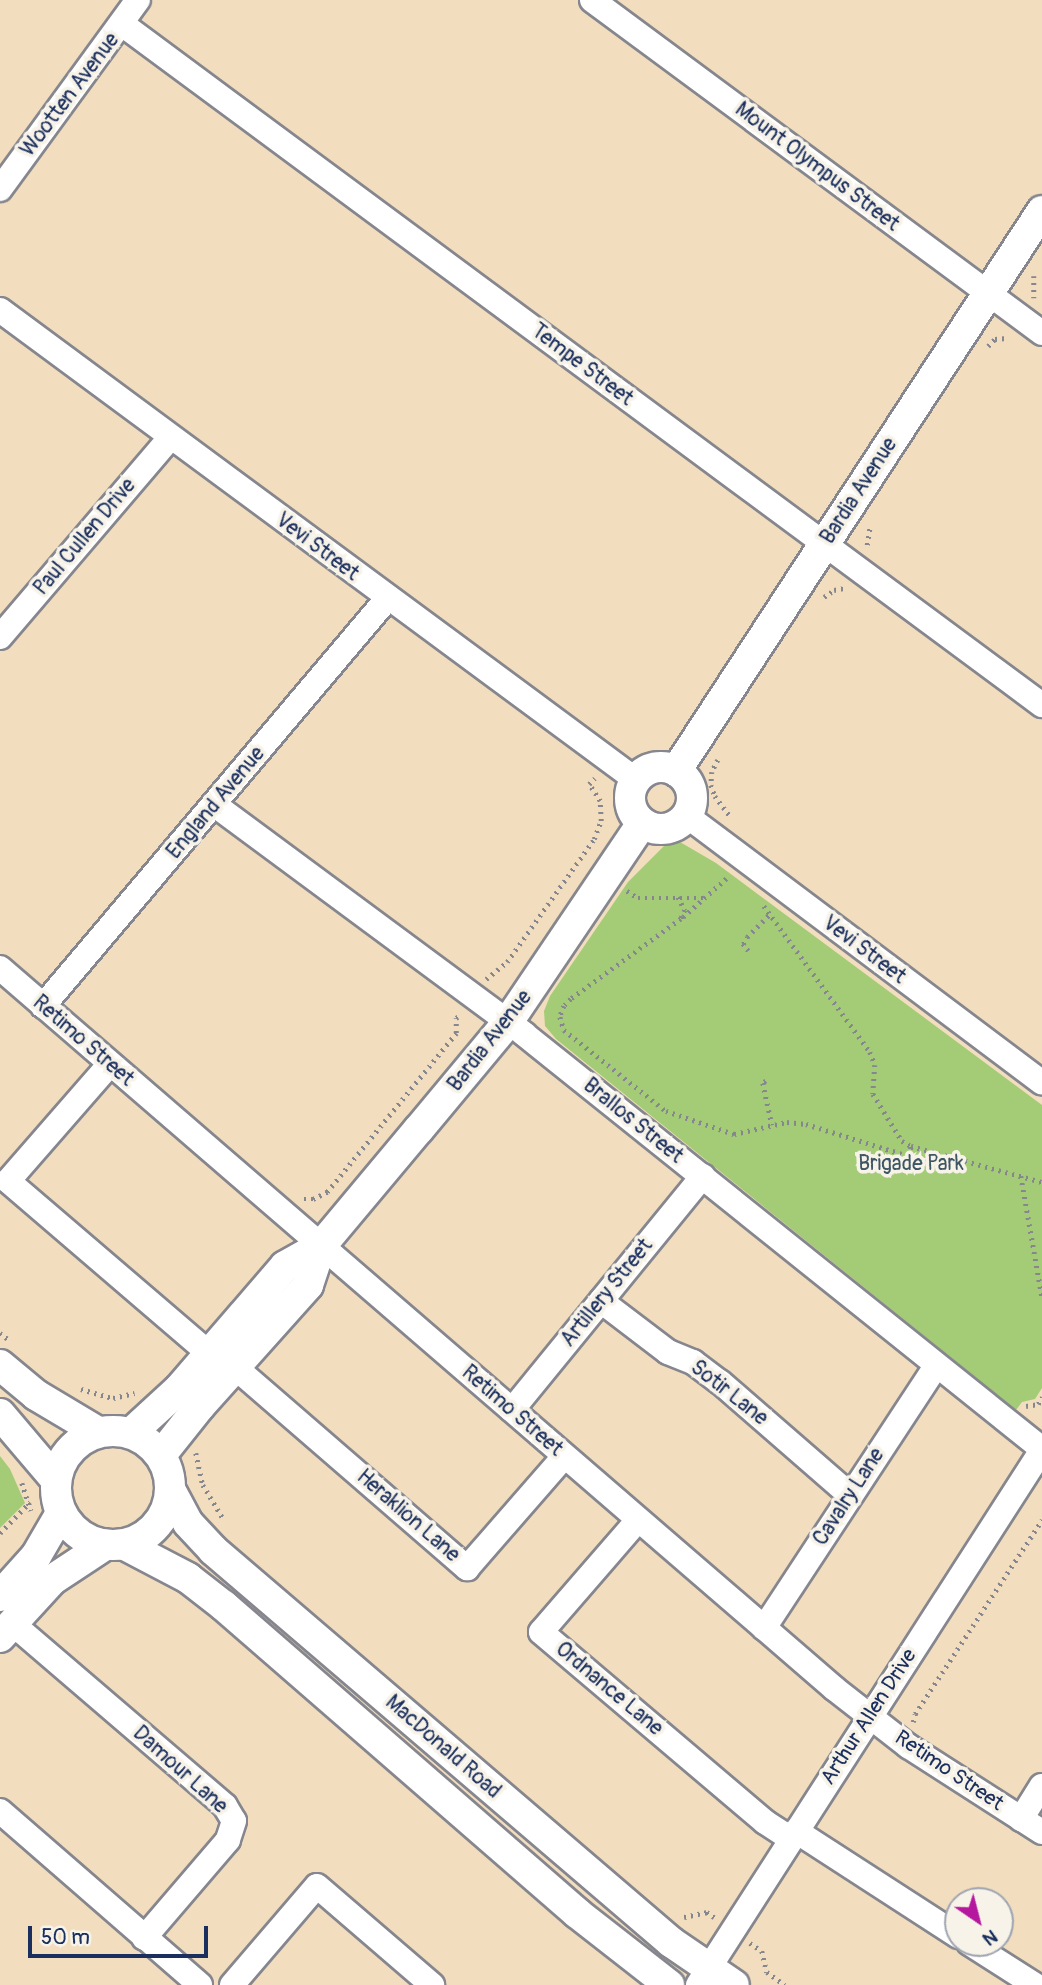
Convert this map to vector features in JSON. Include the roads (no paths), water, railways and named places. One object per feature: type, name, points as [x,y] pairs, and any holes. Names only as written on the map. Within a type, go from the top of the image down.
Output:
[{"type":"street","name":"Wootten Avenue","points":[[0,189],[138,0]]},
{"type":"street","name":"Mount Olympus Street","points":[[592,0],[1042,333]]},
{"type":"street","name":"Tempe Street","points":[[122,24],[1042,705]]},
{"type":"street","name":"Bardia Avenue","points":[[676,771],[1042,211]]},
{"type":"street","name":"Vevi Street","points":[[0,310],[387,599],[636,780]]},
{"type":"street","name":"Paul Cullen Drive","points":[[0,637],[170,438]]},
{"type":"street","name":"England Avenue","points":[[43,1006],[387,599]]},
{"type":"street","points":[[659,767],[676,771],[684,777],[692,796],[687,816],[680,823],[661,830],[642,823],[636,816],[630,799],[636,780],[659,767]]},
{"type":"street","name":"Brallos Street","points":[[215,805],[508,1022],[1042,1450]]},
{"type":"street","name":"Vevi Street","points":[[687,816],[1042,1083]]},
{"type":"street","name":"Bardia Avenue","points":[[131,1433],[179,1389],[285,1266],[321,1246],[508,1022],[642,823]]},
{"type":"street","name":"Retimo Street","points":[[0,968],[564,1457],[869,1716],[908,1746],[1042,1832]]},
{"type":"street","points":[[110,1064],[8,1181],[210,1354]]},
{"type":"street","name":"Artillery Street","points":[[512,1410],[702,1176]]},
{"type":"street","name":"Bardia Avenue","points":[[161,1455],[308,1286],[321,1246]]},
{"type":"street","name":"Sotir Lane","points":[[601,1301],[668,1352],[693,1362],[720,1382],[850,1495]]},
{"type":"street","points":[[0,1365],[36,1395],[98,1432],[131,1433],[148,1442],[161,1455],[169,1472],[172,1491],[167,1510],[157,1526],[142,1538],[115,1545],[52,1580],[6,1630]]},
{"type":"street","name":"Cavalry Lane","points":[[764,1628],[936,1366]]},
{"type":"street","name":"Heraklion Lane","points":[[236,1368],[467,1568],[564,1457]]},
{"type":"street","points":[[0,1415],[56,1480]]},
{"type":"street","points":[[98,1432],[70,1450],[61,1464],[56,1480],[61,1513],[79,1534],[115,1545]]},
{"type":"street","name":"Arthur Allen Drive","points":[[703,1977],[1042,1450]]},
{"type":"street","name":"MacDonald Road","points":[[172,1491],[188,1523],[213,1550],[671,1942],[703,1977],[734,1985]]},
{"type":"street","points":[[0,1596],[36,1556],[61,1513]]},
{"type":"street","name":"Ordnance Lane","points":[[638,1520],[541,1632],[765,1822],[794,1835],[944,1927]]},
{"type":"street","name":"MacDonald Road","points":[[115,1545],[188,1578],[224,1606],[577,1913],[669,1985]]},
{"type":"street","name":"Damour Lane","points":[[6,1630],[225,1806],[234,1821],[229,1840],[145,1938]]},
{"type":"street","points":[[1021,1819],[1042,1786]]},
{"type":"street","points":[[2,1817],[200,1985]]},
{"type":"street","points":[[232,1985],[317,1886],[432,1985]]},
{"type":"street","points":[[991,1957],[1035,1985]]},
{"type":"park label","name":"Brigade Park","points":[[911,1164]]}]
